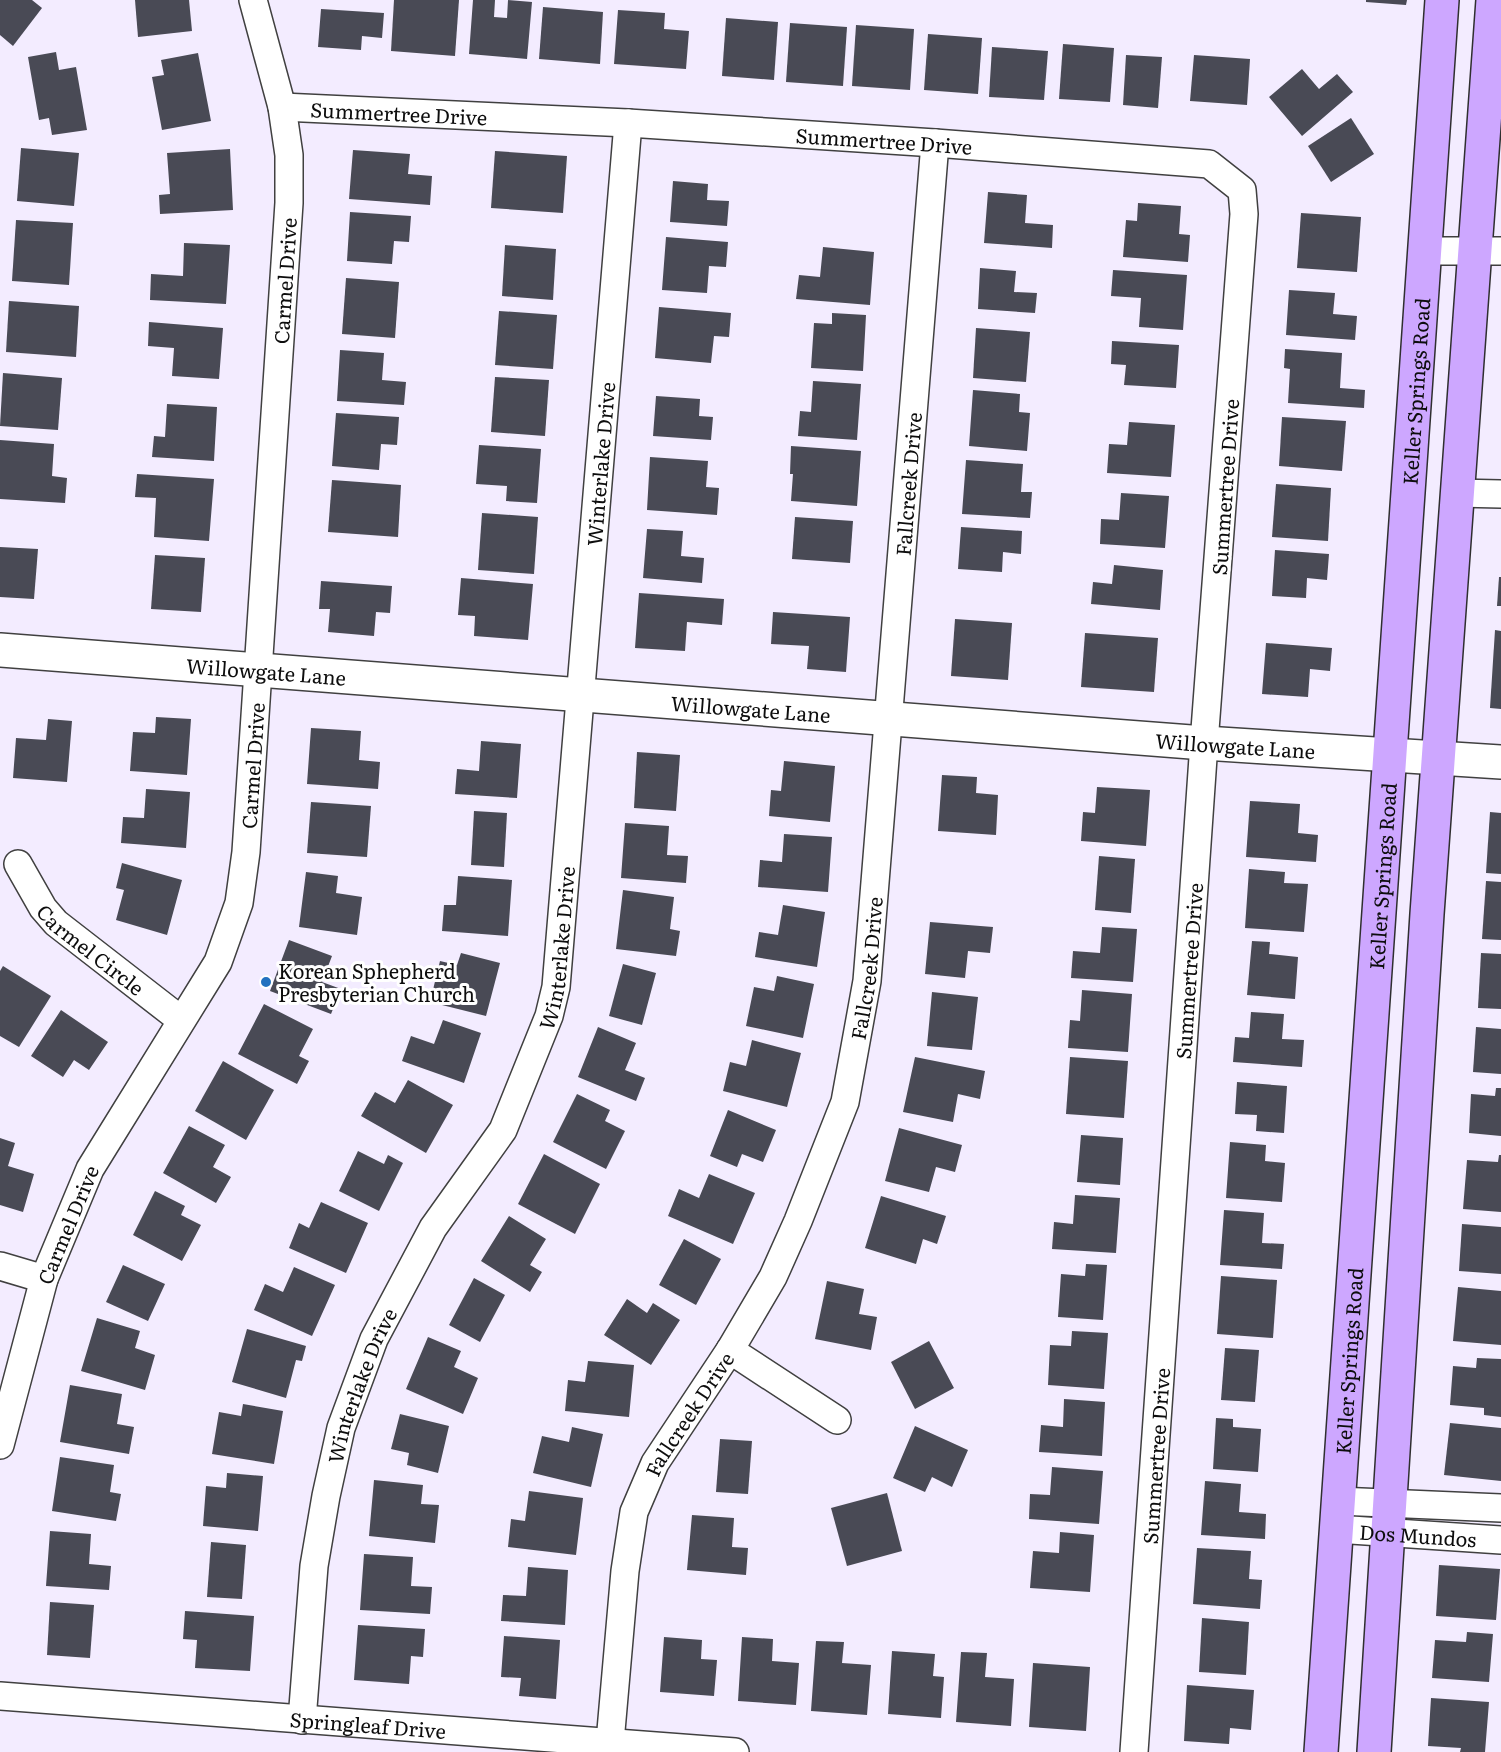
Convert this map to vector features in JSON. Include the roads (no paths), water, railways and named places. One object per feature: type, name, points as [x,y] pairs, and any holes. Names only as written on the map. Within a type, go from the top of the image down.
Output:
[{"type":"main road","name":"Keller Springs Road","points":[[1321,1752],[1442,0]]},
{"type":"main road","points":[[1374,1752],[1437,757],[1456,493],[1489,250],[1493,0]]},
{"type":"street","name":"Carmel Drive","points":[[0,1444],[44,1279],[90,1169],[218,962],[239,903],[246,852],[289,203],[289,155],[282,107],[253,0]]},
{"type":"street","name":"Summertree Drive","points":[[282,107],[628,123],[1209,164],[1242,190],[1244,214],[1204,743],[1134,1752]]},
{"type":"street","name":"Winterlake Drive","points":[[302,1720],[314,1566],[341,1428],[374,1339],[433,1228],[503,1130],[549,1016],[556,987],[628,123]]},
{"type":"street","name":"Fallcreek Drive","points":[[610,1742],[625,1571],[634,1512],[655,1463],[730,1350],[773,1277],[798,1221],[844,1102],[867,981],[935,143]]},
{"type":"street","points":[[1423,251],[1489,250]]},
{"type":"street","points":[[1456,493],[1501,494]]},
{"type":"street","name":"Willowgate Lane","points":[[0,650],[1204,743],[1501,762]]},
{"type":"street","name":"Carmel Circle","points":[[18,864],[43,908],[56,923],[181,1020]]},
{"type":"street","points":[[0,1266],[44,1279]]},
{"type":"street","points":[[730,1350],[837,1420]]},
{"type":"street","name":"Dos Mundos","points":[[1388,1518],[1501,1508]]},
{"type":"street","name":"Dos Mundos","points":[[1337,1515],[1388,1518],[1501,1540]]},
{"type":"street","name":"Springleaf Drive","points":[[0,1696],[735,1752]]},
{"type":"place","name":"Korean Sphepherd Presbyterian Church","points":[[266,982]]}]
